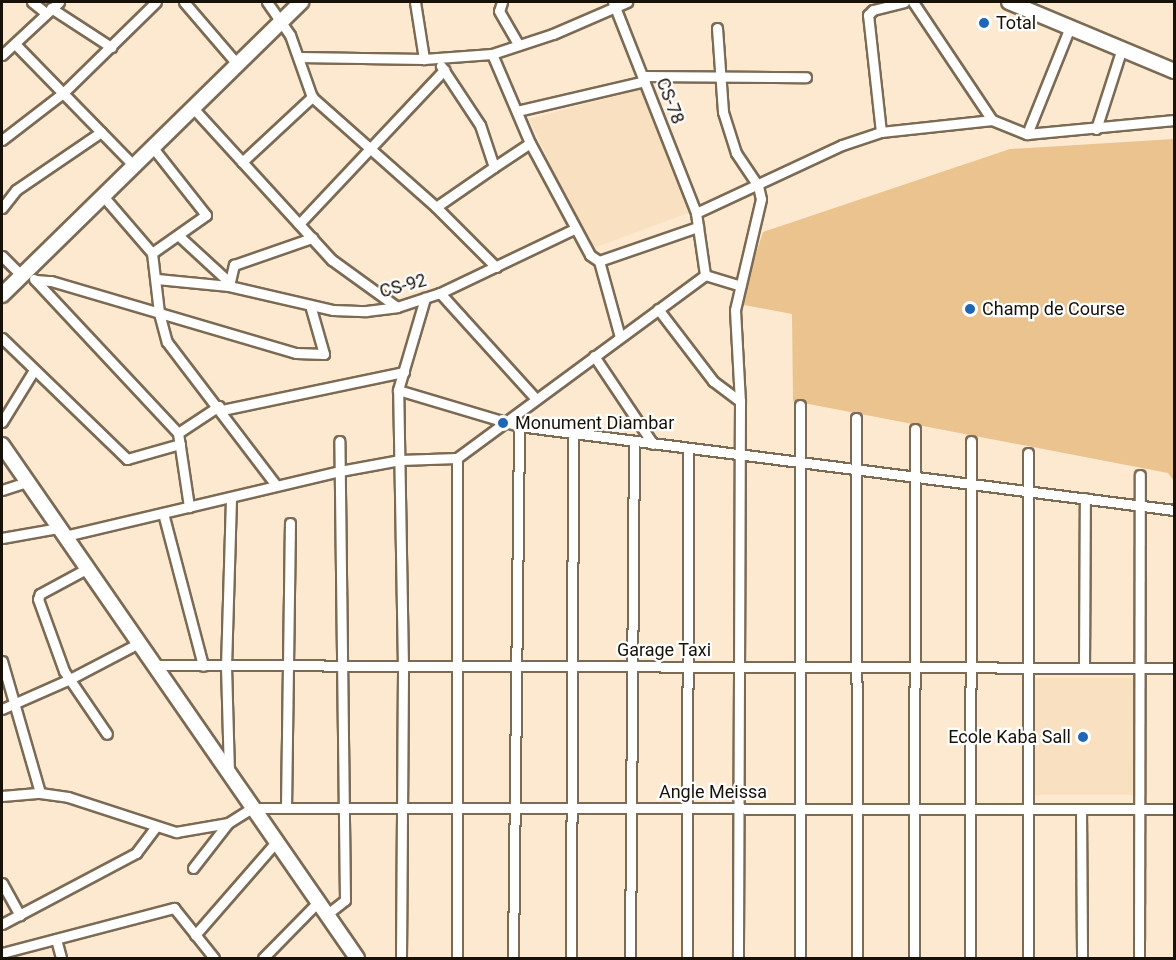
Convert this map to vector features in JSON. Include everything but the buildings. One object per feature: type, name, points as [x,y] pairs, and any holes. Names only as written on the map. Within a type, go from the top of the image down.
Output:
[{"type":"street","points":[[32,2],[111,47]]},
{"type":"street","points":[[2,55],[16,45],[59,2]]},
{"type":"street","points":[[2,140],[63,93],[156,2]]},
{"type":"street","points":[[184,2],[238,65]]},
{"type":"street","points":[[267,2],[282,21],[300,57],[312,97],[436,207],[496,267]]},
{"type":"street","points":[[2,295],[27,275],[103,196],[302,2]]},
{"type":"street","points":[[415,2],[424,59]]},
{"type":"street","points":[[502,2],[499,11],[519,45]]},
{"type":"street","points":[[300,57],[437,59],[492,54],[614,5],[627,2]]},
{"type":"street","points":[[881,132],[868,15],[873,10],[904,2]]},
{"type":"street","points":[[913,2],[992,120]]},
{"type":"street","points":[[1009,2],[1174,71]]},
{"type":"street","name":"CS-78","points":[[614,5],[696,213],[705,275]]},
{"type":"street","points":[[1027,134],[1070,27]]},
{"type":"street","points":[[717,28],[718,75],[723,112],[736,153],[758,186],[760,214],[735,310],[740,401],[738,958]]},
{"type":"street","points":[[16,45],[134,166]]},
{"type":"street","points":[[1096,129],[1122,48]]},
{"type":"street","points":[[492,54],[530,143],[574,230],[590,255],[599,261],[620,337]]},
{"type":"street","points":[[437,59],[480,125],[494,167]]},
{"type":"street","points":[[299,224],[444,70]]},
{"type":"street","points":[[517,111],[644,79],[718,75],[806,77]]},
{"type":"street","points":[[242,162],[312,97]]},
{"type":"street","points":[[193,108],[346,273],[397,307]]},
{"type":"street","points":[[696,213],[833,149],[881,132],[992,120],[1027,134],[1174,120]]},
{"type":"street","points":[[2,208],[16,190],[100,132]]},
{"type":"street","points":[[436,207],[530,143]]},
{"type":"street","points":[[152,254],[206,215],[153,148]]},
{"type":"street","points":[[103,196],[152,254],[157,279],[159,313],[167,342],[220,408],[276,485]]},
{"type":"street","points":[[599,261],[698,227]]},
{"type":"street","name":"CS-92","points":[[157,279],[229,283],[310,305],[353,312],[397,307],[440,293],[574,230]]},
{"type":"street","points":[[179,236],[229,283],[234,265],[312,238]]},
{"type":"street","points":[[2,256],[27,275],[178,434],[189,507]]},
{"type":"street","points":[[27,275],[296,353],[324,354],[310,305]]},
{"type":"street","points":[[2,538],[62,532],[163,513],[276,485],[400,460],[457,458],[705,275],[740,286]]},
{"type":"street","points":[[440,293],[536,399]]},
{"type":"street","points":[[401,958],[403,667],[398,390],[425,298]]},
{"type":"street","points":[[658,309],[713,381],[740,401]]},
{"type":"street","points":[[2,338],[127,459],[180,444]]},
{"type":"street","points":[[594,356],[654,444]]},
{"type":"street","points":[[2,422],[34,370]]},
{"type":"street","points":[[178,434],[220,408],[404,372]]},
{"type":"street","points":[[398,390],[519,426],[1174,510]]},
{"type":"street","points":[[800,405],[802,462],[800,958]]},
{"type":"street","points":[[856,418],[857,958]]},
{"type":"street","points":[[513,958],[519,426]]},
{"type":"street","points":[[914,958],[915,429]]},
{"type":"street","points":[[571,958],[573,433]]},
{"type":"street","points":[[326,915],[345,900],[339,441]]},
{"type":"street","points":[[630,958],[634,441]]},
{"type":"street","points":[[970,958],[971,441]]},
{"type":"street","points":[[2,445],[357,958]]},
{"type":"street","points":[[687,958],[688,448]]},
{"type":"street","points":[[1028,453],[1028,958]]},
{"type":"street","points":[[457,458],[457,958]]},
{"type":"street","points":[[1139,958],[1140,475]]},
{"type":"street","points":[[2,490],[27,482]]},
{"type":"street","points":[[229,774],[226,667],[231,497]]},
{"type":"street","points":[[1084,668],[1085,498]]},
{"type":"street","points":[[163,513],[203,666]]},
{"type":"street","points":[[286,808],[290,523]]},
{"type":"street","points":[[88,568],[40,594],[38,599],[60,662],[107,734]]},
{"type":"street","points":[[2,709],[70,679],[139,643]]},
{"type":"street","points":[[2,661],[12,705],[40,793]]},
{"type":"street","name":"Garage Taxi","points":[[154,665],[342,668],[1174,668]]},
{"type":"street","points":[[2,796],[40,793],[68,797],[155,828],[184,832],[228,823]]},
{"type":"street","points":[[193,868],[228,823],[252,808]]},
{"type":"street","name":"Angle Meissa","points":[[252,808],[1174,809]]},
{"type":"street","points":[[1082,809],[1082,958]]},
{"type":"street","points":[[2,924],[136,853],[155,828]]},
{"type":"street","points":[[195,935],[276,842]]},
{"type":"street","points":[[2,883],[20,915]]},
{"type":"street","points":[[263,958],[318,902]]},
{"type":"street","points":[[2,953],[174,908],[214,958]]},
{"type":"street","points":[[56,939],[61,958]]},
{"type":"shaded area","points":[[641,89],[688,213],[591,249],[529,119]]},
{"type":"shaded area","name":"Champ de Course","points":[[1174,139],[1174,481],[1168,473],[793,401],[792,314],[739,304],[763,232],[1010,149]]},
{"type":"shaded area","name":"Ecole Kaba Sall","points":[[1034,678],[1133,678],[1133,795],[1034,795]]},
{"type":"place","name":"Total","points":[[984,23]]},
{"type":"place","name":"Champ de Course","points":[[970,309]]},
{"type":"place","name":"Monument Diambar","points":[[503,423]]},
{"type":"place","name":"Ecole Kaba Sall","points":[[1083,737]]}]
